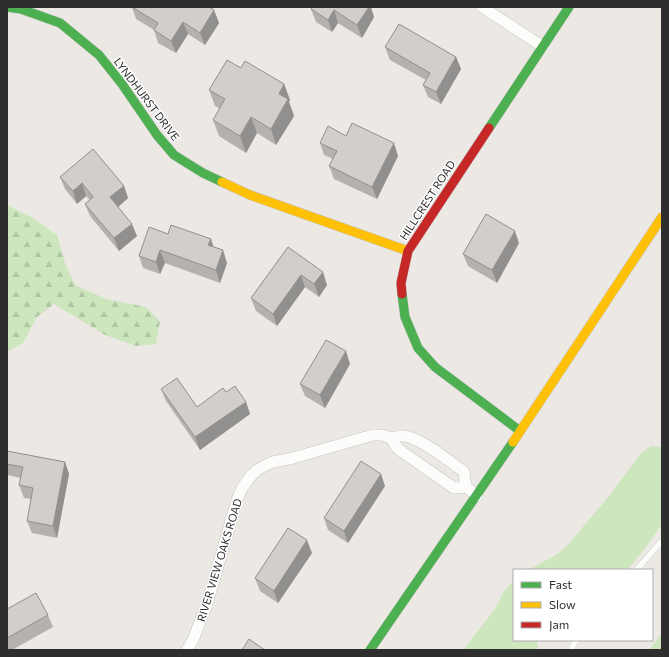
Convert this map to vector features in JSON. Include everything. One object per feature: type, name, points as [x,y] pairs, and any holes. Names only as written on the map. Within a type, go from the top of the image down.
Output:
[{"type":"street","name":"LYNDHURST DRIVE","points":[[7,7],[21,9],[60,23],[99,55],[122,84],[157,135],[174,155],[203,173],[250,195],[408,251]]},
{"type":"street","points":[[482,7],[542,46]]},
{"type":"street","name":"HILLCREST ROAD","points":[[520,431],[435,367],[418,348],[405,317],[401,283],[408,251],[568,7]]},
{"type":"street","points":[[370,650],[477,496],[662,217]]},
{"type":"street","name":"RIVER VIEW OAKS ROAD","points":[[187,650],[193,640],[208,604],[237,500],[242,488],[257,470],[273,462],[293,458],[373,435],[382,435],[391,438],[404,436],[421,442],[464,472],[466,487]]},
{"type":"street","points":[[391,438],[398,449],[454,488],[466,487],[477,496]]},
{"type":"lane","points":[[637,569],[662,541]]},
{"type":"lane","points":[[571,650],[576,641]]},
{"type":"green space","points":[[7,205],[31,217],[57,235],[65,263],[75,285],[106,299],[146,307],[160,321],[156,344],[136,346],[105,335],[54,304],[37,317],[23,343],[7,352]]},
{"type":"green space","points":[[651,446],[662,447],[662,524],[644,550],[628,569],[530,569],[564,549],[610,495],[641,453]]},
{"type":"green space","points":[[513,581],[513,641],[537,641],[538,650],[463,650],[495,609],[504,591]]},
{"type":"green space","points":[[662,633],[662,650],[649,650]]},
{"type":"building","points":[[132,7],[209,7],[214,10],[200,33],[183,22],[171,41],[154,30],[158,23]]},
{"type":"building","points":[[313,7],[369,7],[357,25],[334,10],[328,20],[311,9]]},
{"type":"building","points":[[399,24],[456,57],[436,92],[423,85],[430,73],[385,47]]},
{"type":"building","points":[[227,60],[241,68],[245,61],[284,84],[279,94],[288,99],[271,129],[251,117],[240,136],[213,120],[225,99],[209,90]]},
{"type":"building","points":[[352,123],[394,143],[372,187],[329,166],[337,151],[320,143],[328,126],[346,136]]},
{"type":"building","points":[[93,149],[124,186],[110,197],[132,224],[114,238],[85,204],[93,197],[82,183],[73,191],[60,177]]},
{"type":"building","points":[[486,214],[515,231],[492,270],[463,254]]},
{"type":"building","points":[[171,225],[211,239],[208,245],[223,250],[216,270],[160,250],[156,262],[139,256],[149,227],[168,234]]},
{"type":"building","points":[[288,247],[323,272],[314,284],[301,275],[273,314],[251,298]]},
{"type":"building","points":[[326,340],[346,351],[320,395],[300,384]]},
{"type":"building","points":[[177,378],[197,407],[223,388],[226,392],[235,386],[246,402],[195,437],[161,389]]},
{"type":"building","points":[[7,451],[65,462],[53,526],[27,521],[33,488],[19,485],[23,467],[7,464]]},
{"type":"building","points":[[361,461],[381,474],[344,531],[324,518]]},
{"type":"building","points":[[288,528],[307,540],[274,591],[255,578]]},
{"type":"building","points":[[36,593],[48,615],[7,638],[7,609]]},
{"type":"building","points":[[249,639],[265,650],[242,650]]},
{"type":"traffic: fast","points":[[7,7],[21,9],[60,23],[99,55],[122,84],[157,135],[174,155],[203,173],[222,182]]},
{"type":"traffic: fast","points":[[489,128],[569,7]]},
{"type":"traffic: fast","points":[[402,294],[405,317],[418,348],[435,367],[520,431]]},
{"type":"traffic: fast","points":[[370,650],[513,442]]},
{"type":"traffic: slow","points":[[222,182],[250,195],[408,251]]},
{"type":"traffic: slow","points":[[513,442],[662,217]]},
{"type":"traffic: jam","points":[[402,294],[401,283],[408,251],[489,128]]}]
